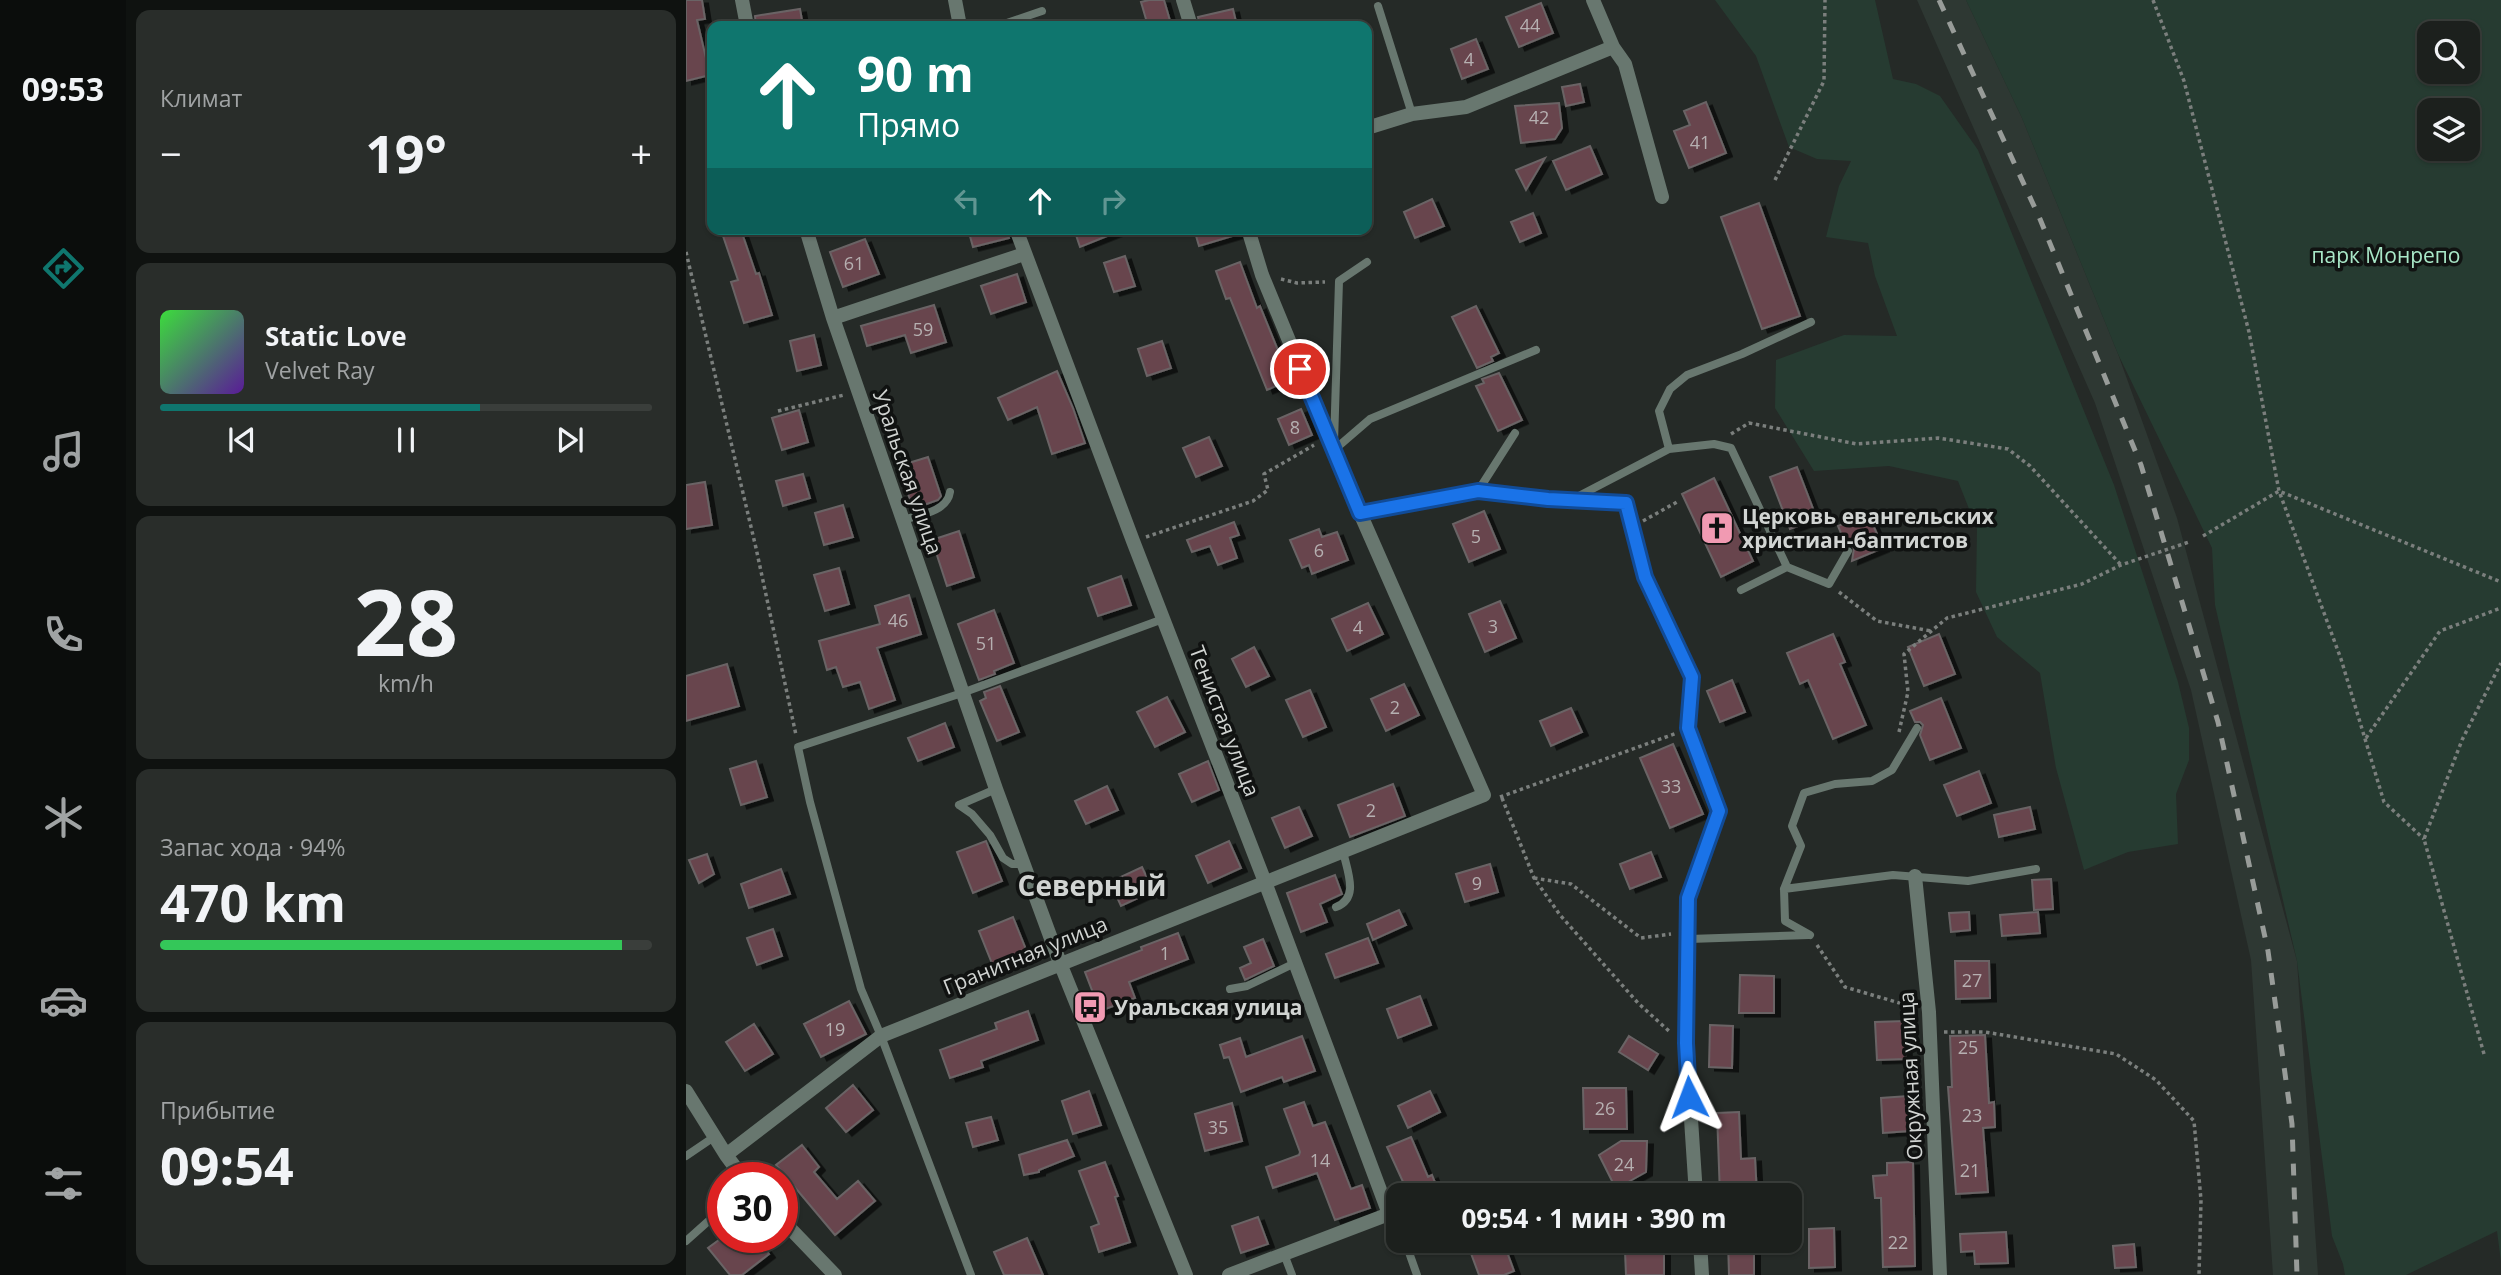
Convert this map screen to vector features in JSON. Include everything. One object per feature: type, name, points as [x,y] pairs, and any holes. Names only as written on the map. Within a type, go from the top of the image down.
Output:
[{"type":"street","points":[[742,0],[746,21]]},
{"type":"street","points":[[955,0],[959,21]]},
{"type":"street","points":[[1183,0],[1189,21]]},
{"type":"street","points":[[1593,0],[1613,47],[1625,64],[1662,197]]},
{"type":"street","points":[[1372,126],[1412,114],[1466,107],[1613,47]]},
{"type":"street","name":"Уральская улица","points":[[809,235],[833,318],[996,789],[1060,963],[1186,1275]]},
{"type":"street","name":"Тенистая улица","points":[[1018,235],[1386,1199]]},
{"type":"street","points":[[1250,235],[1262,275],[1331,444],[1484,795]]},
{"type":"street","points":[[833,318],[1024,254]]},
{"type":"street","name":"Гранитная улица","points":[[726,1155],[881,1036],[1484,795]]},
{"type":"street","name":"Окружная улица","points":[[1915,876],[1929,1012],[1940,1275]]},
{"type":"street","points":[[1688,898],[1686,1043],[1695,1183]]},
{"type":"street","points":[[686,1091],[731,1162]]},
{"type":"street","points":[[1229,1275],[1284,1254],[1386,1222]]},
{"type":"street","points":[[798,1237],[835,1275]]},
{"type":"street","points":[[1701,1253],[1702,1275]]},
{"type":"lane","points":[[1378,6],[1412,114]]},
{"type":"lane","points":[[1013,21],[1042,11]]},
{"type":"lane","points":[[1331,444],[1339,281],[1367,261]]},
{"type":"lane","points":[[1669,449],[1659,411],[1670,388],[1688,375],[1811,322]]},
{"type":"lane","points":[[1331,444],[1370,419],[1536,350]]},
{"type":"lane","points":[[1478,491],[1515,433]]},
{"type":"lane","points":[[1572,500],[1669,449],[1714,444],[1731,448],[1787,566],[1829,584],[1848,551]]},
{"type":"lane","points":[[1360,513],[1478,491],[1548,499],[1626,503],[1645,577],[1692,677],[1688,728],[1719,811],[1688,898]]},
{"type":"lane","points":[[902,520],[943,507],[950,492]]},
{"type":"lane","points":[[1741,590],[1787,566]]},
{"type":"lane","points":[[971,1275],[861,989],[810,802],[798,747],[962,693],[1163,619]]},
{"type":"lane","points":[[1810,935],[1785,921],[1784,889],[1801,846],[1792,826],[1804,793],[1835,784],[1872,781],[1892,770],[1917,728]]},
{"type":"lane","points":[[996,789],[959,805],[972,814],[990,835],[1003,858],[1012,864],[1024,864]]},
{"type":"lane","points":[[1336,906],[1345,903],[1351,889],[1343,851]]},
{"type":"lane","points":[[1784,889],[1893,875],[1968,881],[2036,869]]},
{"type":"lane","points":[[1688,935],[1810,935]]},
{"type":"lane","points":[[1230,989],[1247,986],[1295,963]]},
{"type":"lane","points":[[686,1156],[714,1136]]},
{"type":"lane","points":[[686,1241],[707,1222]]},
{"type":"lane","points":[[1409,1253],[1417,1275]]},
{"type":"lane","points":[[1284,1254],[1292,1275]]},
{"type":"path","points":[[1775,180],[1824,81],[1825,0]]},
{"type":"path","points":[[2153,0],[2184,81],[2249,332],[2279,491],[2341,659],[2384,803],[2424,839],[2484,1054]]},
{"type":"path","points":[[686,252],[756,548],[798,747]]},
{"type":"path","points":[[1262,275],[1297,283],[1339,281]]},
{"type":"path","points":[[778,411],[858,391]]},
{"type":"path","points":[[1714,444],[1749,423],[1857,444],[1938,438],[2008,449],[2030,466],[2121,565]]},
{"type":"path","points":[[1133,541],[1253,501],[1268,490],[1264,474],[1331,444]]},
{"type":"path","points":[[2203,536],[2279,491]]},
{"type":"path","points":[[2279,491],[2501,582]]},
{"type":"path","points":[[1632,527],[1676,502]]},
{"type":"path","points":[[1899,733],[1908,692],[1904,654],[1947,618],[2082,584],[2121,565],[2189,542]]},
{"type":"path","points":[[1829,584],[1877,621],[1931,631]]},
{"type":"path","points":[[2366,738],[2440,631],[2501,608]]},
{"type":"path","points":[[2424,839],[2462,740],[2501,663]]},
{"type":"path","points":[[1484,795],[1502,798],[1688,728]]},
{"type":"path","points":[[1502,798],[1534,878],[1560,915],[1638,1003],[1686,1043]]},
{"type":"path","points":[[1534,878],[1571,884],[1641,938],[1688,935]]},
{"type":"path","points":[[1810,935],[1845,987],[1929,1012]]},
{"type":"path","points":[[1929,1032],[1985,1032],[2116,1054],[2156,1080],[2194,1121],[2201,1200],[2199,1275]]},
{"type":"shaded area","points":[[1917,0],[1966,0],[2022,118],[2118,354],[2177,518],[2297,961],[2318,1275],[2273,1275],[2251,960],[2191,690],[2095,403]]},
{"type":"green space","points":[[1715,0],[1875,0],[1893,79],[1916,84],[1940,96],[1978,150],[2114,485],[2178,682],[2189,728],[2189,760],[2176,794],[2178,844],[2128,852],[2084,870],[2056,768],[2040,673],[1997,637],[1976,592],[1977,529],[1958,481],[1889,466],[1814,471],[1775,408],[1776,360],[1844,335],[1897,336],[1875,276],[1868,243],[1826,237],[1839,186],[1851,161],[1817,159],[1789,147],[1756,56]]},
{"type":"green space","name":"парк Монрепо","points":[[1966,0],[2501,0],[2501,1262],[2497,1231],[2406,1275],[2345,1275],[2332,1236],[2297,961],[2215,605],[2212,548],[2118,354],[2022,118]]},
{"type":"building","points":[[686,0],[702,0],[705,19],[697,20],[707,62],[707,76],[686,81]]},
{"type":"building","points":[[1164,0],[1170,21],[1147,21],[1141,2]]},
{"type":"building","points":[[1541,3],[1553,33],[1519,47],[1506,17]]},
{"type":"building","points":[[800,9],[802,21],[756,21],[755,16]]},
{"type":"building","points":[[1233,9],[1236,21],[1199,21],[1198,17]]},
{"type":"building","points":[[1476,39],[1488,69],[1462,79],[1451,49]]},
{"type":"building","points":[[1580,84],[1584,102],[1566,106],[1562,87]]},
{"type":"building","points":[[1706,102],[1726,153],[1689,168],[1674,131],[1690,125],[1684,111]]},
{"type":"building","points":[[1559,103],[1562,128],[1555,139],[1521,143],[1515,106]]},
{"type":"building","points":[[1590,146],[1602,174],[1566,190],[1553,161]]},
{"type":"building","points":[[1545,158],[1526,190],[1516,170]]},
{"type":"building","points":[[1432,199],[1444,226],[1415,238],[1404,212]]},
{"type":"building","points":[[1759,203],[1800,316],[1762,329],[1721,217]]},
{"type":"building","points":[[1533,213],[1541,233],[1520,242],[1511,222]]},
{"type":"building","points":[[743,235],[756,274],[759,273],[772,315],[744,323],[731,282],[738,280],[723,236]]},
{"type":"building","points":[[970,235],[1008,235],[1009,238],[973,247]]},
{"type":"building","points":[[1076,235],[1110,235],[1080,247]]},
{"type":"building","points":[[1196,235],[1236,235],[1199,246]]},
{"type":"building","points":[[865,239],[879,274],[843,287],[830,252]]},
{"type":"building","points":[[1125,256],[1135,286],[1114,292],[1104,263]]},
{"type":"building","points":[[1240,262],[1257,308],[1260,306],[1290,380],[1267,390],[1230,298],[1226,299],[1216,271]]},
{"type":"building","points":[[1017,274],[1026,302],[991,314],[981,286]]},
{"type":"building","points":[[934,305],[946,342],[911,353],[905,335],[867,346],[861,326]]},
{"type":"building","points":[[1476,306],[1499,353],[1491,357],[1493,361],[1477,368],[1452,317]]},
{"type":"building","points":[[814,335],[821,365],[797,371],[790,341]]},
{"type":"building","points":[[1162,341],[1171,368],[1147,376],[1138,349]]},
{"type":"building","points":[[1057,371],[1085,443],[1052,454],[1037,407],[1008,420],[998,398]]},
{"type":"building","points":[[1499,373],[1522,420],[1498,431],[1476,386],[1484,383],[1482,379]]},
{"type":"building","points":[[1301,409],[1312,435],[1289,445],[1278,419]]},
{"type":"building","points":[[799,410],[808,442],[782,450],[772,418]]},
{"type":"building","points":[[1209,437],[1222,466],[1196,477],[1183,448]]},
{"type":"building","points":[[928,457],[941,496],[938,500],[913,509],[899,466]]},
{"type":"building","points":[[1797,467],[1817,519],[1790,529],[1770,477]]},
{"type":"building","points":[[803,474],[810,498],[783,506],[776,481]]},
{"type":"building","name":"Церковь евангельских христиан-баптистов","points":[[1714,478],[1753,561],[1721,577],[1682,494]]},
{"type":"building","points":[[705,482],[712,525],[686,529],[686,485]]},
{"type":"building","points":[[843,505],[853,537],[824,545],[815,513]]},
{"type":"building","points":[[1484,511],[1500,549],[1469,562],[1453,524]]},
{"type":"building","points":[[1868,513],[1883,548],[1852,561],[1854,548],[1846,545],[1838,526]]},
{"type":"building","points":[[1234,522],[1239,535],[1230,538],[1237,558],[1218,565],[1210,546],[1192,552],[1187,540]]},
{"type":"building","points":[[1319,529],[1322,537],[1337,532],[1348,560],[1312,574],[1309,565],[1302,568],[1290,540]]},
{"type":"building","points":[[959,531],[974,577],[947,586],[932,540]]},
{"type":"building","points":[[839,568],[849,604],[825,611],[814,575]]},
{"type":"building","points":[[1121,576],[1131,605],[1098,616],[1088,588]]},
{"type":"building","points":[[909,595],[921,634],[877,648],[895,700],[869,709],[860,682],[843,687],[836,667],[827,670],[819,641],[880,624],[875,606]]},
{"type":"building","points":[[1500,601],[1516,638],[1485,652],[1469,614]]},
{"type":"building","points":[[1368,603],[1383,634],[1347,651],[1332,619]]},
{"type":"building","points":[[994,610],[1014,663],[979,680],[958,624]]},
{"type":"building","points":[[1833,634],[1845,662],[1840,664],[1866,725],[1833,739],[1808,680],[1800,684],[1787,653]]},
{"type":"building","points":[[1939,634],[1955,674],[1924,686],[1908,647]]},
{"type":"building","points":[[1254,647],[1269,676],[1246,687],[1232,659]]},
{"type":"building","points":[[727,664],[739,706],[686,721],[686,676]]},
{"type":"building","points":[[1732,680],[1745,712],[1720,722],[1707,691]]},
{"type":"building","points":[[1404,684],[1419,715],[1386,731],[1371,699]]},
{"type":"building","points":[[1000,686],[1019,732],[997,741],[980,701],[986,698],[984,692]]},
{"type":"building","points":[[1310,690],[1326,727],[1303,737],[1286,700]]},
{"type":"building","points":[[1167,697],[1185,732],[1155,747],[1137,712]]},
{"type":"building","points":[[1941,698],[1961,748],[1930,760],[1920,735],[1923,725],[1915,722],[1910,711]]},
{"type":"building","points":[[1571,708],[1582,732],[1551,746],[1540,721]]},
{"type":"building","points":[[945,723],[954,747],[918,761],[908,738]]},
{"type":"building","points":[[1673,744],[1703,814],[1670,828],[1640,758]]},
{"type":"building","points":[[756,761],[767,797],[741,805],[730,769]]},
{"type":"building","points":[[1208,761],[1219,790],[1192,802],[1179,774]]},
{"type":"building","points":[[1979,771],[1991,803],[1957,816],[1944,785]]},
{"type":"building","points":[[1393,784],[1405,816],[1350,837],[1338,805]]},
{"type":"building","points":[[1107,786],[1118,810],[1086,824],[1075,801]]},
{"type":"building","points":[[1299,807],[1312,836],[1285,848],[1272,818]]},
{"type":"building","points":[[2030,807],[2035,829],[1999,837],[1994,815]]},
{"type":"building","points":[[986,841],[1002,881],[973,893],[957,852]]},
{"type":"building","points":[[1229,841],[1241,868],[1208,883],[1196,856]]},
{"type":"building","points":[[1651,852],[1661,877],[1630,889],[1620,864]]},
{"type":"building","points":[[707,854],[714,874],[699,883],[689,860]]},
{"type":"building","points":[[1490,864],[1498,892],[1465,902],[1456,874]]},
{"type":"building","points":[[1142,867],[1153,891],[1121,906],[1110,882]]},
{"type":"building","points":[[781,869],[790,894],[749,908],[741,884]]},
{"type":"building","points":[[1335,875],[1342,894],[1320,904],[1327,922],[1301,932],[1287,893]]},
{"type":"building","points":[[2051,879],[2053,909],[2034,910],[2032,880]]},
{"type":"building","points":[[1399,910],[1406,925],[1373,940],[1367,924]]},
{"type":"building","points":[[1969,912],[1970,930],[1951,932],[1949,913]]},
{"type":"building","points":[[2038,912],[2040,933],[2002,936],[2000,915]]},
{"type":"building","points":[[1013,917],[1029,957],[995,971],[979,931]]},
{"type":"building","points":[[773,929],[782,956],[757,965],[747,938]]},
{"type":"building","points":[[1178,933],[1188,959],[1129,982],[1135,998],[1100,1011],[1085,972]]},
{"type":"building","points":[[1368,938],[1378,963],[1335,978],[1326,954]]},
{"type":"building","points":[[1263,939],[1274,966],[1245,980],[1240,968],[1251,963],[1244,947]]},
{"type":"building","points":[[1955,961],[1989,961],[1990,998],[1956,999]]},
{"type":"building","points":[[1740,975],[1774,976],[1774,1013],[1739,1013]]},
{"type":"building","points":[[1420,996],[1431,1025],[1398,1038],[1387,1009]]},
{"type":"building","points":[[849,1001],[866,1034],[821,1057],[804,1024]]},
{"type":"building","points":[[1028,1011],[1038,1040],[981,1061],[983,1067],[950,1078],[940,1050],[997,1029],[995,1023]]},
{"type":"building","points":[[1905,1021],[1906,1059],[1877,1060],[1875,1022]]},
{"type":"building","points":[[754,1024],[773,1054],[745,1071],[726,1042]]},
{"type":"building","points":[[1710,1025],[1733,1026],[1732,1068],[1709,1067]]},
{"type":"building","points":[[1985,1035],[1989,1103],[1994,1102],[1995,1127],[1983,1128],[1988,1192],[1956,1194],[1948,1087],[1952,1087],[1950,1036]]},
{"type":"building","points":[[1302,1036],[1315,1071],[1284,1082],[1282,1077],[1241,1092],[1229,1057],[1224,1058],[1220,1045],[1240,1038],[1246,1057]]},
{"type":"building","points":[[1629,1036],[1658,1054],[1648,1070],[1619,1052]]},
{"type":"building","points":[[853,1085],[873,1110],[846,1132],[826,1108]]},
{"type":"building","points":[[1583,1088],[1626,1088],[1627,1129],[1584,1129]]},
{"type":"building","points":[[1089,1091],[1101,1125],[1073,1134],[1062,1101]]},
{"type":"building","points":[[1430,1091],[1440,1112],[1408,1128],[1398,1106]]},
{"type":"building","points":[[1908,1096],[1910,1131],[1883,1133],[1881,1098]]},
{"type":"building","points":[[1304,1102],[1313,1126],[1325,1122],[1351,1189],[1362,1185],[1370,1208],[1335,1220],[1317,1173],[1273,1188],[1266,1167],[1299,1155],[1300,1152],[1284,1109]]},
{"type":"building","points":[[1232,1103],[1242,1141],[1205,1151],[1195,1114]]},
{"type":"building","points":[[1739,1112],[1741,1159],[1755,1158],[1756,1183],[1720,1183],[1717,1113]]},
{"type":"building","points":[[991,1117],[998,1140],[973,1147],[966,1123]]},
{"type":"building","points":[[1411,1137],[1428,1177],[1432,1175],[1435,1183],[1404,1183],[1387,1147]]},
{"type":"building","points":[[1067,1140],[1074,1156],[1039,1172],[1024,1175],[1019,1155]]},
{"type":"building","points":[[1621,1141],[1647,1141],[1646,1172],[1626,1183],[1613,1183],[1599,1155]]},
{"type":"building","points":[[802,1145],[819,1167],[814,1172],[837,1199],[858,1181],[875,1201],[835,1235],[798,1191],[798,1162],[780,1162]]},
{"type":"building","points":[[1105,1162],[1118,1196],[1115,1197],[1130,1242],[1099,1252],[1091,1227],[1099,1224],[1079,1171]]},
{"type":"building","points":[[1913,1162],[1915,1266],[1883,1267],[1881,1198],[1875,1198],[1873,1176],[1887,1175],[1887,1163]]},
{"type":"building","points":[[1258,1217],[1268,1244],[1241,1253],[1232,1226]]},
{"type":"building","points":[[1834,1228],[1835,1267],[1809,1268],[1809,1229]]},
{"type":"building","points":[[2006,1232],[2008,1263],[1975,1264],[1974,1251],[1961,1252],[1960,1234]]},
{"type":"building","points":[[1027,1238],[1043,1275],[1004,1275],[994,1252]]},
{"type":"building","points":[[2134,1244],[2136,1267],[2115,1268],[2113,1246]]},
{"type":"building","points":[[712,1253],[769,1254],[742,1275],[730,1275]]},
{"type":"building","points":[[1471,1253],[1507,1253],[1514,1271],[1504,1275],[1479,1275]]},
{"type":"building","points":[[1625,1253],[1664,1253],[1664,1275],[1626,1275]]},
{"type":"building","points":[[1728,1253],[1754,1253],[1754,1275],[1729,1275]]},
{"type":"railway","points":[[1939,0],[2040,219],[2141,465],[2218,722],[2268,951],[2292,1124],[2297,1275]]},
{"type":"place","name":"Церковь евангельских христиан-баптистов","points":[[1717,528]]},
{"type":"place","name":"Уральская улица","points":[[1090,1007]]},
{"type":"district","name":"Северный","points":[[1092,885]]},
{"type":"route","points":[[1300,369],[1360,513],[1478,491],[1548,499],[1626,503],[1645,577],[1692,677],[1688,728],[1719,811],[1688,898],[1686,1043],[1689,1097]]}]
